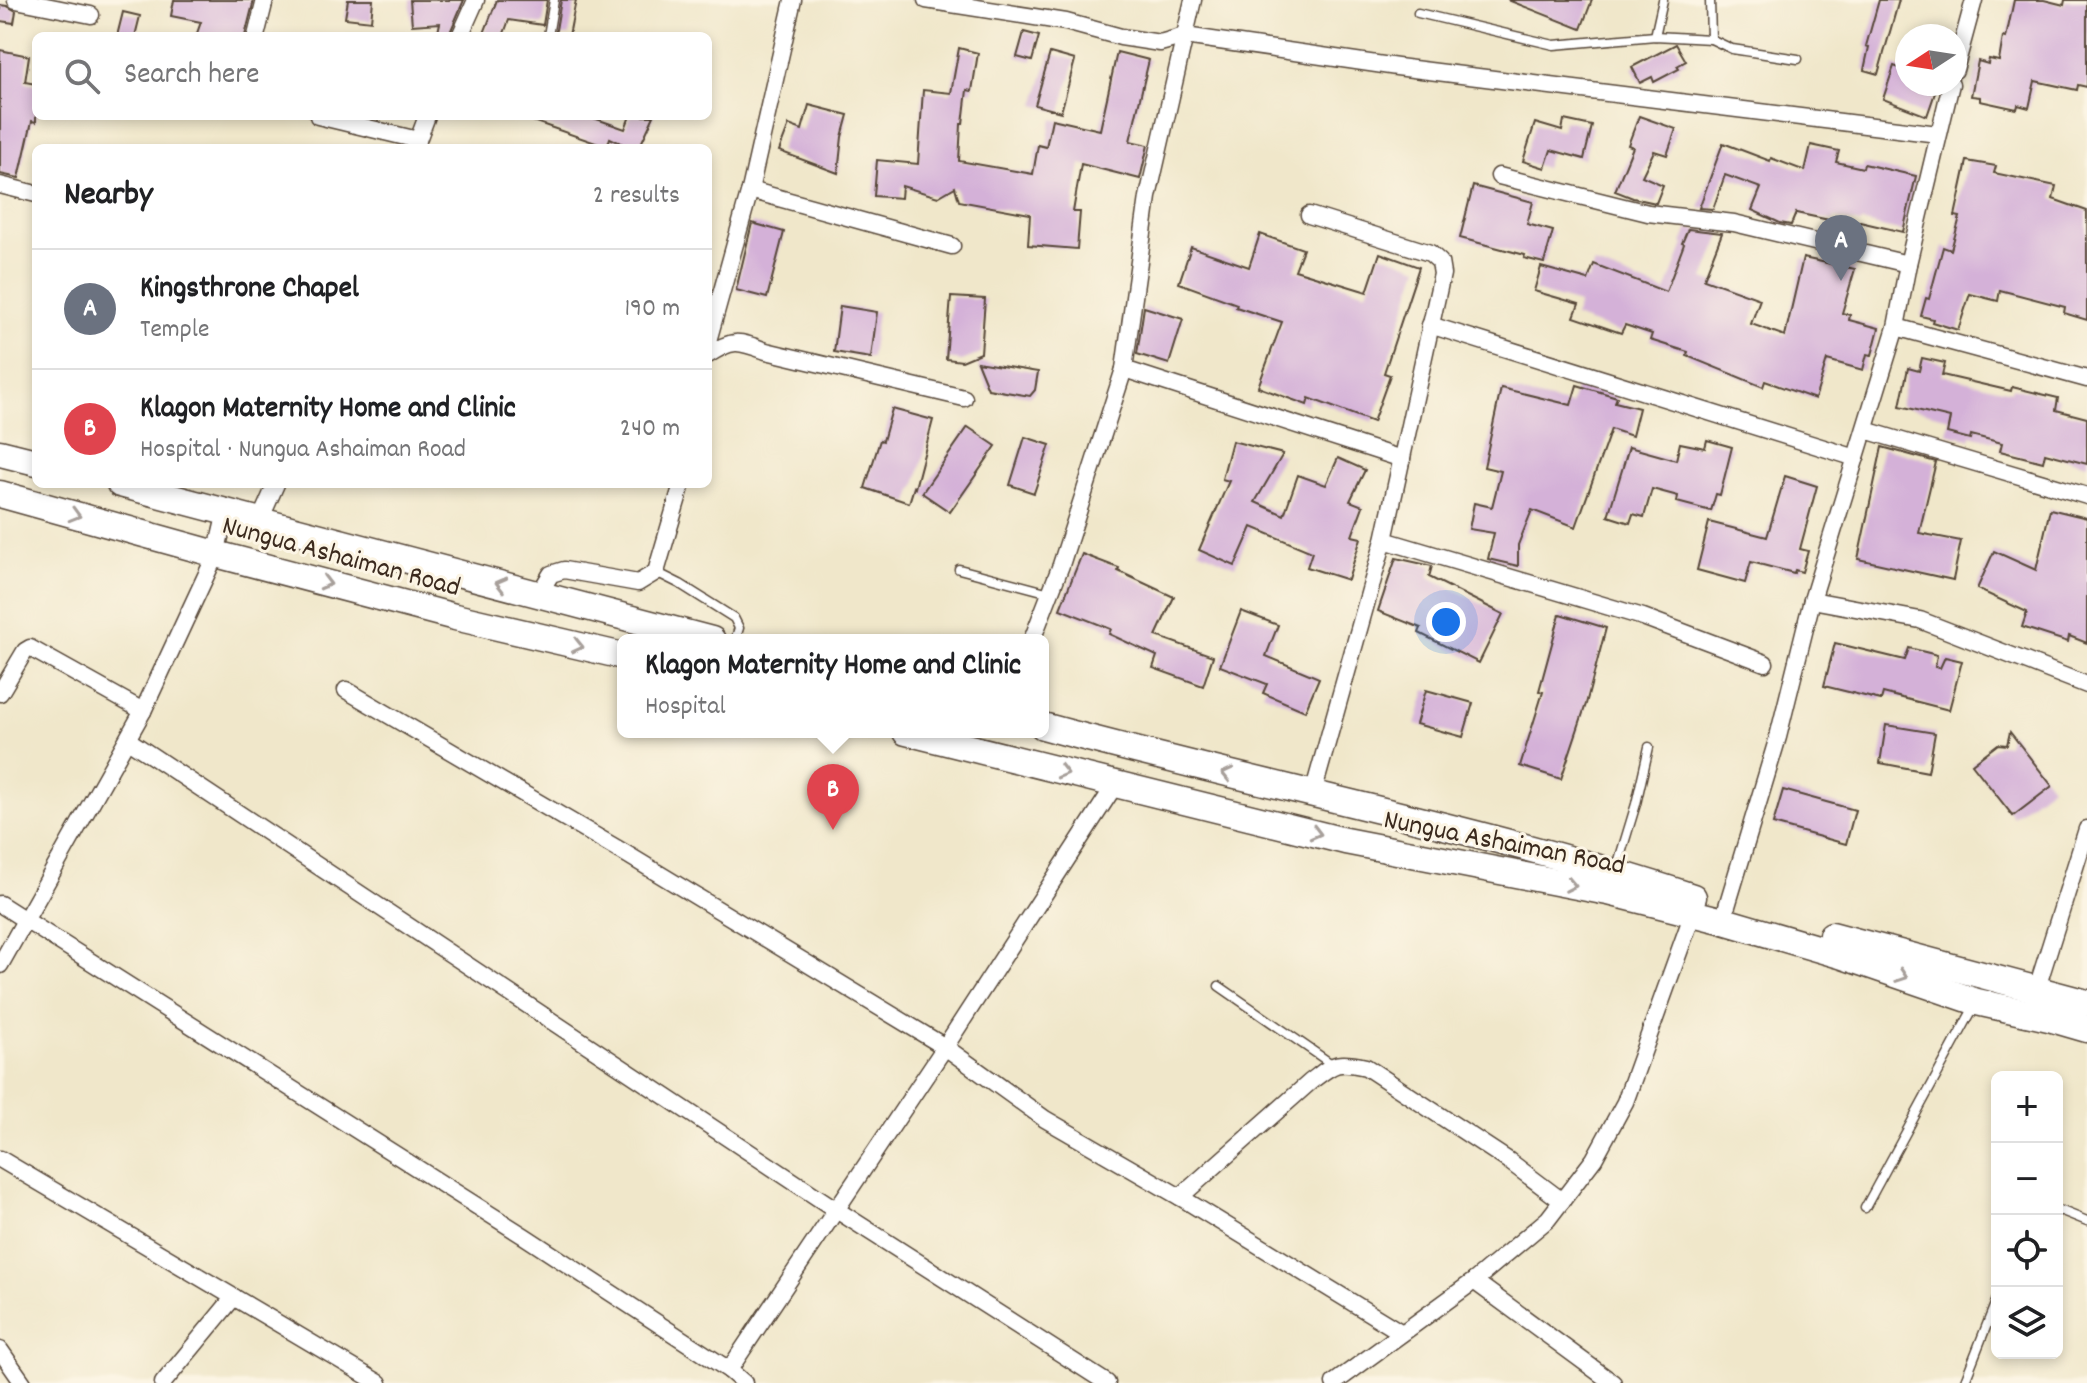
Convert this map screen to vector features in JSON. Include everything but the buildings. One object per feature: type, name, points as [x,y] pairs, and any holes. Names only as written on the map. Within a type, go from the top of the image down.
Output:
[{"type":"main road","points":[[0,453],[32,461]]},
{"type":"main road","name":"Nungua Ashaiman Road","points":[[135,488],[689,634]]},
{"type":"main road","name":"Nungua Ashaiman Road","points":[[0,494],[455,617],[617,655]]},
{"type":"main road","name":"Nungua Ashaiman Road","points":[[1049,728],[1615,872],[1694,905],[1977,1002],[2087,1029]]},
{"type":"main road","name":"Nungua Ashaiman Road","points":[[930,738],[1345,841],[1608,892],[1694,905],[1727,906],[2087,1003]]},
{"type":"street","points":[[16,0],[91,15]]},
{"type":"street","points":[[257,32],[265,0]]},
{"type":"street","points":[[462,32],[476,0]]},
{"type":"street","points":[[712,327],[750,190],[793,0]]},
{"type":"street","points":[[926,0],[1066,22],[1121,37],[1160,43],[1185,36],[1397,67],[1938,134]]},
{"type":"street","points":[[1034,634],[1124,369],[1148,197],[1193,0]]},
{"type":"street","points":[[1967,26],[1974,0]]},
{"type":"street","points":[[1727,906],[1778,737],[1812,600],[1896,327],[1948,96]]},
{"type":"street","points":[[332,120],[417,144],[426,120]]},
{"type":"street","points":[[1499,176],[1648,213],[1734,223],[1908,264]]},
{"type":"street","points":[[0,185],[32,193]]},
{"type":"street","points":[[750,190],[952,246]]},
{"type":"street","points":[[1309,215],[1430,253],[1440,262],[1442,274],[1384,540],[1313,793]]},
{"type":"street","points":[[1430,325],[1856,458]]},
{"type":"street","points":[[1896,327],[2087,379]]},
{"type":"street","points":[[712,352],[722,345],[739,342],[825,366],[964,398]]},
{"type":"street","points":[[1124,369],[1402,459]]},
{"type":"street","points":[[1865,430],[2087,496]]},
{"type":"street","points":[[260,520],[274,488]]},
{"type":"street","points":[[539,594],[551,574],[564,570],[638,583],[656,572],[681,488]]},
{"type":"street","points":[[0,965],[143,711],[216,554],[226,512]]},
{"type":"street","points":[[1384,540],[1643,617],[1765,663]]},
{"type":"street","points":[[1812,600],[1920,620],[2087,685]]},
{"type":"street","points":[[0,693],[25,651],[30,648],[143,711]]},
{"type":"street","points":[[346,690],[623,852],[945,1047],[1045,1119],[1180,1197],[1402,1333]]},
{"type":"street","points":[[128,740],[835,1209],[1107,1383]]},
{"type":"street","points":[[729,1370],[1115,785]]},
{"type":"street","points":[[2036,991],[2087,829]]},
{"type":"street","points":[[0,904],[497,1219],[729,1370],[744,1383]]},
{"type":"street","points":[[1334,1383],[1474,1281],[1548,1219],[1594,1159],[1625,1102],[1694,905]]},
{"type":"street","points":[[1180,1197],[1310,1082],[1333,1065],[1346,1062],[1366,1067],[1509,1161],[1562,1201]]},
{"type":"street","points":[[0,1159],[379,1383]]},
{"type":"street","points":[[1474,1281],[1613,1383]]},
{"type":"street","points":[[163,1383],[234,1297]]},
{"type":"street","points":[[0,1350],[23,1383]]},
{"type":"lane","points":[[549,32],[554,0]]},
{"type":"lane","points":[[1655,36],[1663,0]]},
{"type":"lane","points":[[1710,0],[1711,39]]},
{"type":"lane","points":[[1418,13],[1554,45],[1655,36],[1711,39],[1732,49],[1798,59]]},
{"type":"lane","points":[[959,569],[1050,593]]},
{"type":"lane","points":[[656,572],[734,618],[739,628],[737,634]]},
{"type":"lane","points":[[1615,872],[1636,804],[1649,747]]},
{"type":"lane","points":[[1219,986],[1333,1065]]},
{"type":"lane","points":[[1865,1208],[1977,1002]]},
{"type":"lane","points":[[2063,1211],[2087,1221]]},
{"type":"lane","points":[[1964,1383],[1991,1314]]},
{"type":"place","name":"Kingsthrone Chapel","points":[[1841,281]]},
{"type":"place","name":"Klagon Maternity Home and Clinic","points":[[833,830]]}]
